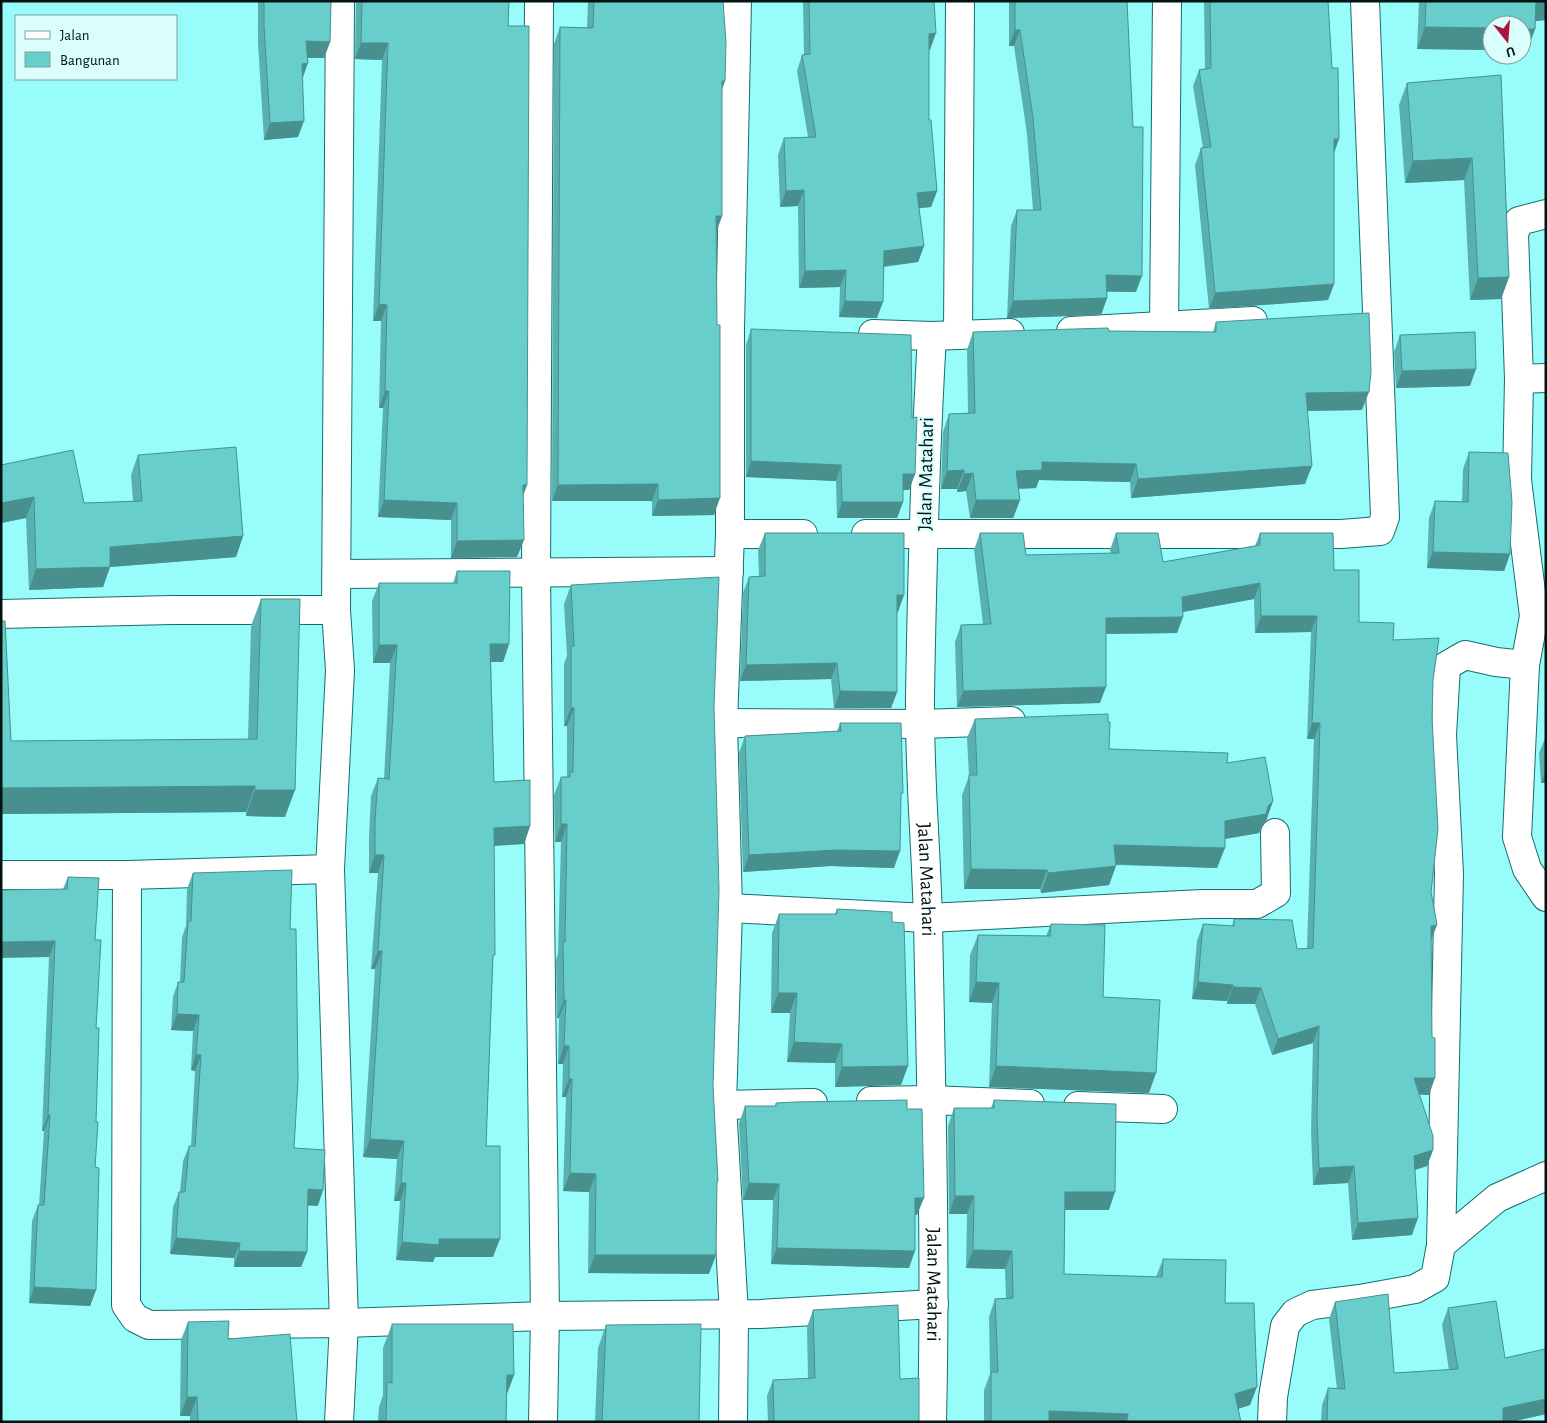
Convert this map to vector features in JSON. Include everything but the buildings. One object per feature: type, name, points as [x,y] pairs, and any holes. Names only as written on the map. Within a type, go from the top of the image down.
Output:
[{"type":"street","points":[[339,1422],[344,1324],[330,869],[340,670],[336,610],[338,574],[340,1]]},
{"type":"street","points":[[538,1],[536,573],[545,1316],[543,1422]]},
{"type":"street","points":[[732,1422],[734,1314],[722,1105],[728,908],[723,723],[730,534],[730,329],[737,1]]},
{"type":"street","name":"Jalan Matahari","points":[[932,1422],[934,1304],[928,918],[921,724],[925,534],[924,458],[945,336],[960,1]]},
{"type":"street","points":[[1164,328],[1167,1]]},
{"type":"street","points":[[730,534],[1341,534],[1380,531],[1385,517],[1365,1]]},
{"type":"street","points":[[1546,214],[1519,221],[1514,234],[1518,378],[1517,480],[1540,616],[1525,665],[1517,837],[1536,871],[1546,897]]},
{"type":"street","points":[[1349,315],[1378,315]]},
{"type":"street","points":[[845,333],[945,336],[1164,328],[1281,319]]},
{"type":"street","points":[[730,329],[758,330]]},
{"type":"street","points":[[1518,378],[1546,378]]},
{"type":"street","points":[[338,574],[729,571]]},
{"type":"street","points":[[1,614],[172,610],[336,610]]},
{"type":"street","points":[[1272,1422],[1273,1397],[1285,1326],[1296,1313],[1312,1304],[1360,1299],[1415,1289],[1435,1278],[1441,1245],[1449,874],[1442,735],[1446,666],[1465,654],[1496,662],[1525,665]]},
{"type":"street","points":[[723,723],[921,724],[1040,720]]},
{"type":"street","points":[[728,908],[928,918],[1202,904],[1257,904],[1276,893],[1275,833]]},
{"type":"street","points":[[1,875],[330,869]]},
{"type":"street","points":[[128,874],[126,1305],[135,1318],[149,1325],[344,1324],[545,1316],[760,1314],[934,1304]]},
{"type":"street","points":[[722,1105],[930,1100],[1164,1109]]},
{"type":"street","points":[[1441,1245],[1497,1198],[1546,1176]]}]
